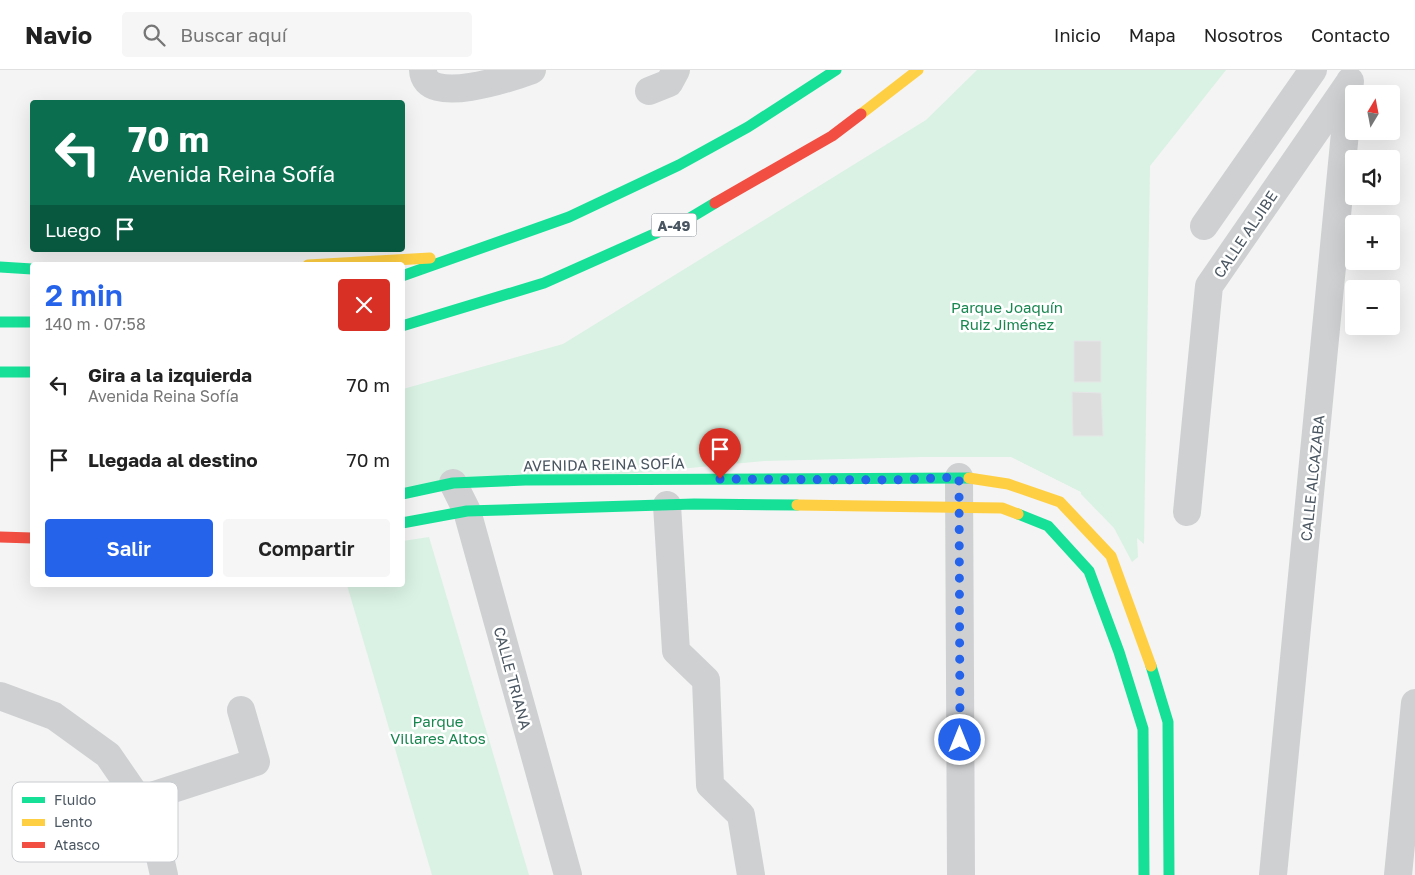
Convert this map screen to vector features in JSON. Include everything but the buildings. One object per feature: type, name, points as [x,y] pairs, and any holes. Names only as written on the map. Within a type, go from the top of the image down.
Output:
[{"type":"main road","points":[[405,275],[464,256],[569,217],[680,165],[748,127],[836,70]]},
{"type":"main road","name":"A-49","points":[[405,325],[544,283],[690,218],[832,136],[918,70]]},
{"type":"main road","points":[[360,262],[464,256]]},
{"type":"main road","points":[[0,267],[30,269]]},
{"type":"main road","points":[[0,322],[30,322]]},
{"type":"main road","points":[[0,372],[30,372]]},
{"type":"main road","name":"AVENIDA REINA SOFÍA","points":[[405,493],[453,483],[682,478],[892,480],[959,477],[1008,484],[1060,502],[1111,556],[1145,644],[1168,722],[1169,875]]},
{"type":"main road","points":[[405,522],[467,511],[667,505],[1002,508],[1048,526],[1089,572],[1119,652],[1143,728],[1144,875]]},
{"type":"main road","points":[[0,537],[30,538]]},
{"type":"street","points":[[423,72],[428,81],[445,88],[466,89],[532,70]]},
{"type":"street","points":[[649,91],[669,83],[676,70]]},
{"type":"street","points":[[1204,226],[1313,70]]},
{"type":"street","name":"CALLE ALJIBE","points":[[1188,512],[1209,286],[1354,75]]},
{"type":"street","name":"CALLE ALCAZABA","points":[[1273,875],[1354,75]]},
{"type":"street","points":[[959,477],[961,875]]},
{"type":"street","name":"CALLE TRIANA","points":[[453,483],[467,511],[568,875]]},
{"type":"street","points":[[667,505],[676,651],[706,680],[710,785],[741,815],[751,875]]},
{"type":"street","points":[[0,696],[54,716],[108,755],[127,782]]},
{"type":"street","points":[[1398,875],[1415,703]]},
{"type":"street","points":[[178,787],[256,762],[242,710]]},
{"type":"street","points":[[161,862],[164,875]]},
{"type":"green space","name":"Parque Joaquín Ruiz Jiménez","points":[[977,70],[1226,70],[1150,166],[1144,544],[1137,538],[1138,557],[1132,562],[1114,528],[1081,492],[1011,457],[764,461],[405,495],[405,388],[563,344],[926,120]]},
{"type":"green space","name":"Parque Villares Altos","points":[[429,537],[529,875],[432,875],[348,587],[405,587],[405,541]]},
{"type":"traffic: fast","points":[[405,275],[569,217],[679,165],[748,127],[836,70]]},
{"type":"traffic: fast","points":[[405,325],[544,283],[690,218],[715,203]]},
{"type":"traffic: fast","points":[[0,267],[30,269]]},
{"type":"traffic: fast","points":[[0,322],[30,322]]},
{"type":"traffic: fast","points":[[0,372],[30,372]]},
{"type":"traffic: fast","points":[[405,493],[453,483],[525,480],[969,478]]},
{"type":"traffic: fast","points":[[405,522],[467,511],[694,504],[797,505]]},
{"type":"traffic: fast","points":[[1018,514],[1048,526],[1089,571],[1119,652],[1143,729],[1144,875]]},
{"type":"traffic: fast","points":[[1151,666],[1168,722],[1169,875]]},
{"type":"traffic: slow","points":[[861,114],[918,70]]},
{"type":"traffic: slow","points":[[360,262],[430,258]]},
{"type":"traffic: slow","points":[[969,478],[1008,484],[1060,502],[1111,556],[1151,666]]},
{"type":"traffic: slow","points":[[797,505],[1002,508],[1018,514]]},
{"type":"traffic: jam","points":[[715,203],[832,136],[861,114]]},
{"type":"traffic: jam","points":[[0,537],[30,538]]},
{"type":"route","points":[[720,479],[892,480],[959,477],[960,740]]}]
